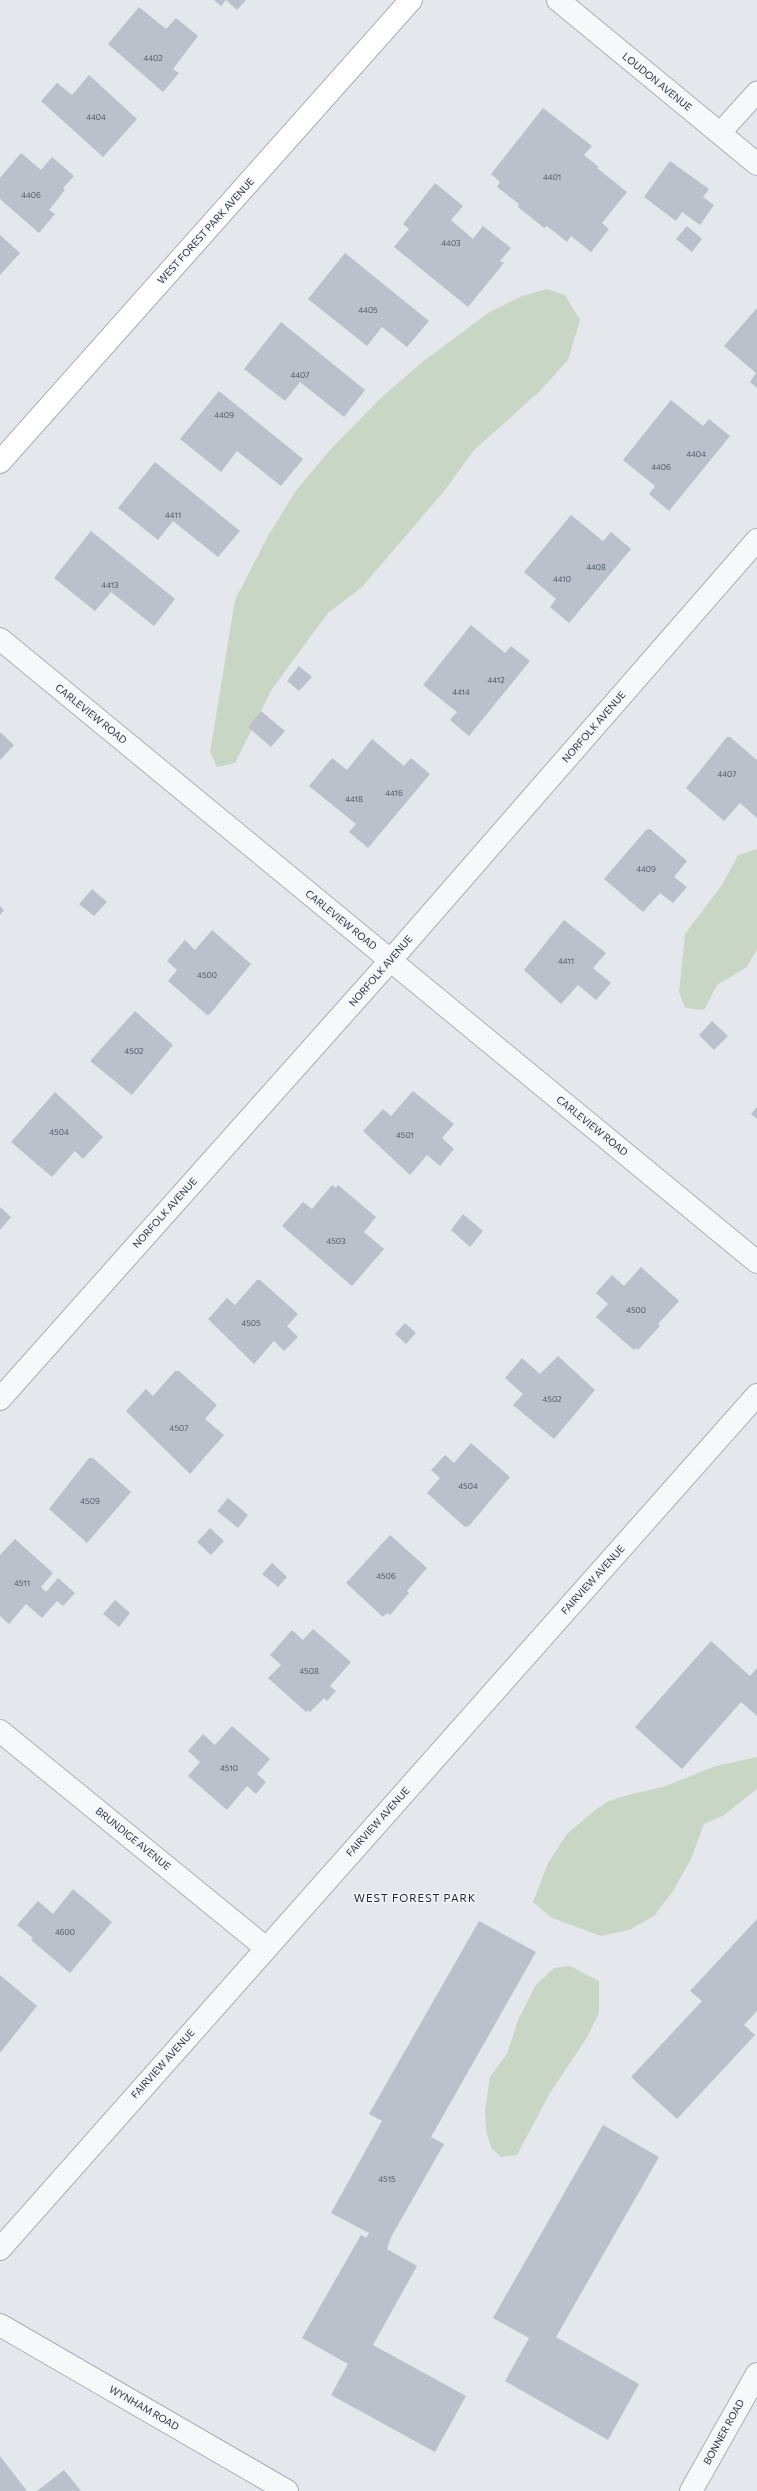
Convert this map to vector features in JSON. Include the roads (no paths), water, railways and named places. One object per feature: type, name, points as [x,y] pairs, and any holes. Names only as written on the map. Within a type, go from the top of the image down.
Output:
[{"type":"main road","name":"WEST FOREST PARK AVENUE","points":[[0,462],[411,0]]},
{"type":"street","name":"LOUDON AVENUE","points":[[558,0],[757,164]]},
{"type":"street","name":"NORFOLK AVENUE","points":[[0,1399],[390,961],[757,540]]},
{"type":"street","name":"CARLEVIEW ROAD","points":[[0,639],[757,1262]]},
{"type":"street","name":"FAIRVIEW AVENUE","points":[[0,2249],[757,1395]]},
{"type":"street","name":"BRUNDIGE AVENUE","points":[[0,1731],[266,1948]]},
{"type":"street","name":"WYNHAM ROAD","points":[[0,2325],[287,2491]]},
{"type":"street","name":"BONNER ROAD","points":[[691,2491],[757,2374]]},
{"type":"lane","points":[[720,133],[757,92]]},
{"type":"district","name":"WEST FOREST PARK","points":[[415,1898]]}]
